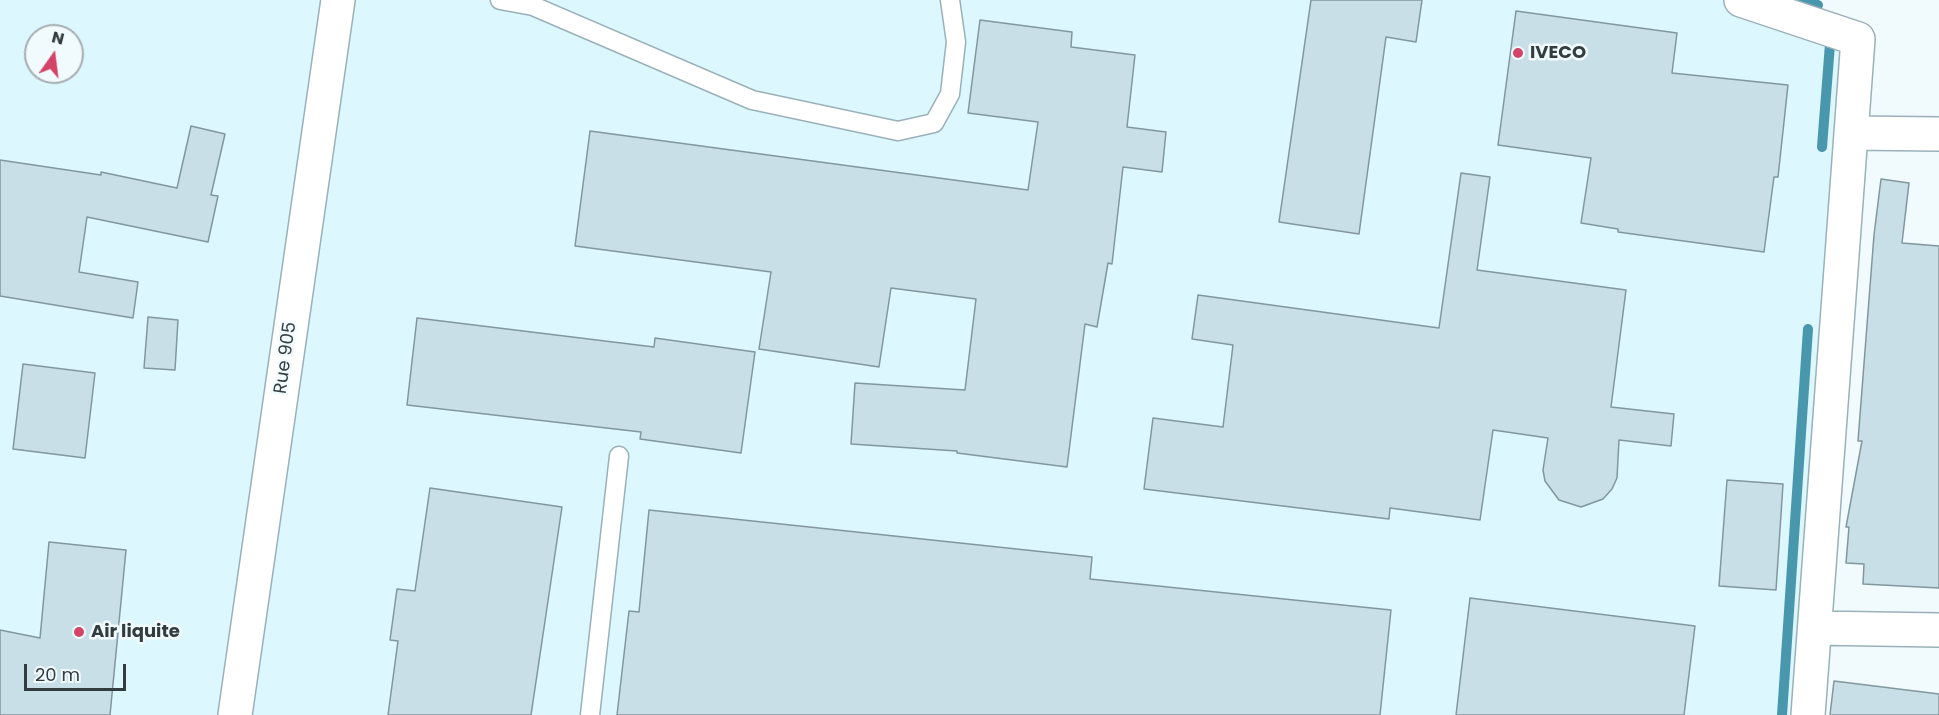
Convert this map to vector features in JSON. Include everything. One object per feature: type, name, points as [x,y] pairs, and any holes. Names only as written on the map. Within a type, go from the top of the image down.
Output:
[{"type":"street","name":"Rue 905","points":[[235,715],[338,0]]},
{"type":"street","points":[[1741,0],[1858,39],[1808,715]]},
{"type":"street","points":[[1852,133],[1939,134]]},
{"type":"street","points":[[1815,628],[1939,630]]},
{"type":"lane","points":[[500,0],[537,3],[752,100],[898,131],[934,123],[950,94],[956,42],[950,0]]},
{"type":"lane","points":[[590,715],[619,456]]},
{"type":"shaded area","points":[[0,0],[1723,0],[1845,40],[1799,715],[0,715]]},
{"type":"building","points":[[1311,0],[1422,0],[1416,42],[1386,37],[1359,234],[1279,222]]},
{"type":"building","points":[[1516,11],[1677,33],[1672,73],[1788,85],[1778,177],[1774,177],[1764,252],[1618,232],[1618,229],[1581,223],[1591,158],[1498,145]]},
{"type":"building","points":[[980,20],[1072,32],[1071,47],[1135,55],[1127,127],[1166,132],[1162,172],[1123,167],[1112,264],[1108,263],[1097,327],[1085,324],[1067,467],[957,453],[957,451],[851,444],[855,383],[965,390],[976,299],[891,288],[879,367],[759,349],[771,272],[575,246],[590,131],[1028,190],[1038,122],[968,113]]},
{"type":"building","points":[[191,126],[225,134],[211,195],[218,196],[208,242],[87,217],[79,272],[138,282],[133,318],[0,296],[0,160],[101,175],[101,172],[177,188]]},
{"type":"building","points":[[1461,173],[1490,177],[1477,270],[1626,290],[1611,407],[1674,414],[1671,446],[1619,440],[1617,478],[1612,489],[1603,499],[1581,507],[1559,500],[1545,481],[1543,470],[1548,438],[1493,430],[1480,520],[1390,508],[1389,519],[1144,489],[1153,418],[1223,427],[1233,345],[1192,339],[1198,295],[1439,328]]},
{"type":"building","points":[[1881,179],[1909,183],[1902,243],[1939,246],[1939,588],[1863,584],[1864,564],[1846,563],[1849,527],[1846,527],[1862,441],[1858,441],[1874,235]]},
{"type":"building","points":[[148,317],[178,320],[175,370],[144,368]]},
{"type":"building","points":[[417,318],[654,347],[655,338],[755,352],[741,453],[640,439],[641,432],[407,405]]},
{"type":"building","points":[[23,364],[95,373],[85,458],[13,449]]},
{"type":"building","points":[[1727,480],[1783,484],[1776,590],[1719,586]]},
{"type":"building","points":[[430,488],[562,507],[531,715],[388,715],[398,641],[390,640],[397,589],[415,591]]},
{"type":"building","points":[[649,510],[1092,557],[1090,579],[1391,610],[1380,715],[617,715],[629,611],[639,612]]},
{"type":"building","name":"Air liquite","points":[[49,542],[126,550],[110,715],[0,715],[0,630],[40,638]]},
{"type":"building","points":[[1470,598],[1695,626],[1684,715],[1456,715]]},
{"type":"building","points":[[1834,681],[1939,694],[1939,715],[1830,715]]},
{"type":"waterway","points":[[1802,0],[1818,5]]},
{"type":"waterway","points":[[1822,147],[1830,44]]},
{"type":"waterway","points":[[1782,715],[1808,329]]},
{"type":"place","name":"IVECO","points":[[1518,53]]},
{"type":"place","name":"Air liquite","points":[[79,632]]}]
